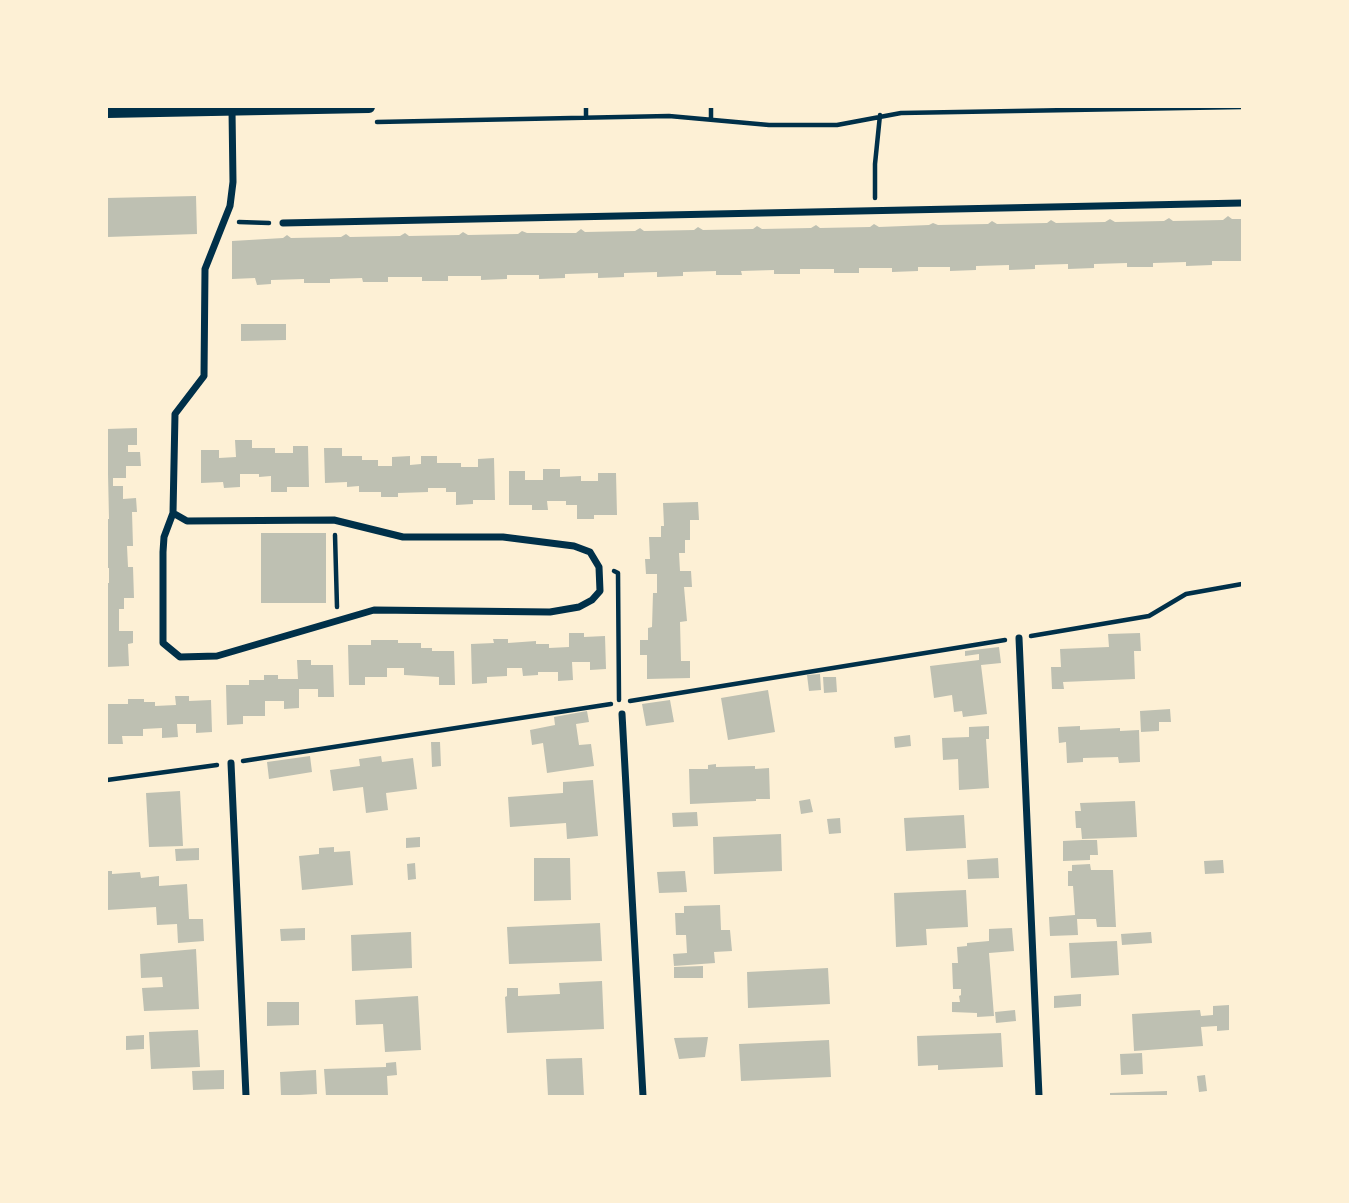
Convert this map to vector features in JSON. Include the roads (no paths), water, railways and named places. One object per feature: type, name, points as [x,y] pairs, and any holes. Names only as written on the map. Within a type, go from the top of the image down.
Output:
[{"type":"street","points":[[107,112],[369,107]]},
{"type":"street","points":[[173,513],[187,521],[334,520],[403,537],[503,537],[573,546],[590,552],[599,567],[600,591],[592,600],[579,607],[550,612],[374,610],[217,656],[180,657],[163,643],[164,537],[173,513],[175,414],[204,376],[205,269],[230,206],[233,182],[232,110]]},
{"type":"street","points":[[283,223],[1242,203]]},
{"type":"street","points":[[1019,638],[1039,1096]]},
{"type":"street","points":[[622,713],[643,1096]]},
{"type":"street","points":[[232,763],[246,1096]]}]
